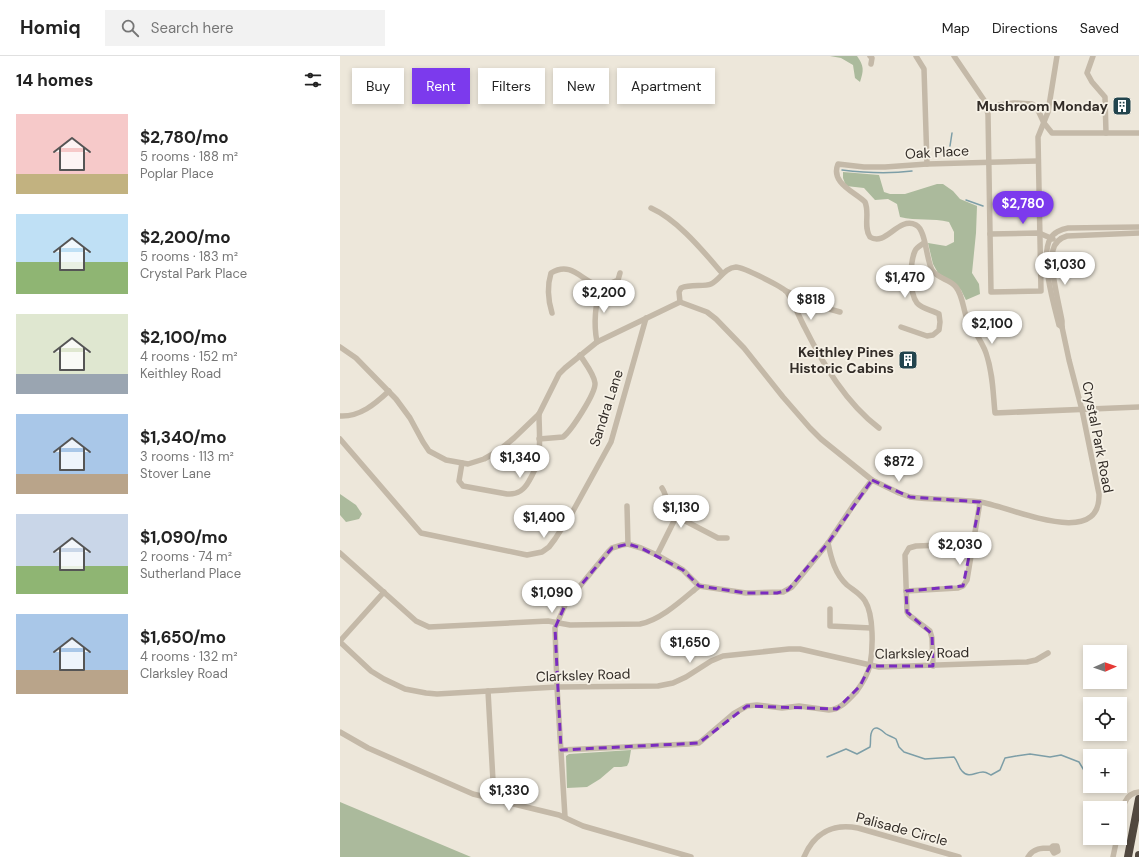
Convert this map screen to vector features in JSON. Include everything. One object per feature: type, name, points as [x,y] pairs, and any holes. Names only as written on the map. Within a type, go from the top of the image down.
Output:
[{"type":"highway","points":[[1128,857],[1138,804]]},
{"type":"street","points":[[870,56],[872,58],[871,64]]},
{"type":"street","points":[[916,56],[924,69],[927,164]]},
{"type":"street","points":[[954,56],[982,97],[988,110],[991,292],[1041,291],[1038,137],[1048,112],[1057,56]]},
{"type":"street","points":[[1093,56],[1087,73],[1092,82],[1105,98],[1106,134]]},
{"type":"street","points":[[988,110],[998,105],[1028,103],[1037,108],[1044,123],[1052,133],[1139,133]]},
{"type":"street","name":"Oak Place","points":[[924,243],[922,231],[919,227],[907,223],[882,238],[878,239],[870,237],[868,234],[868,213],[865,202],[844,187],[838,176],[838,164],[885,167],[927,164],[1038,161]]},
{"type":"street","points":[[651,208],[666,215],[702,250],[722,273]]},
{"type":"street","points":[[1051,238],[1062,229],[1068,228],[1139,227]]},
{"type":"street","points":[[990,234],[1039,233],[1057,242],[1063,237],[1072,235],[1139,233]]},
{"type":"street","name":"Crystal Park Road","points":[[1051,238],[1047,250],[1047,265],[1058,325],[1062,327]]},
{"type":"street","name":"Crystal Park Road","points":[[680,302],[707,312],[716,319],[744,348],[810,428],[821,439],[872,480],[910,497],[980,502],[1060,523],[1076,523],[1089,518],[1096,511],[1099,494],[1082,410],[1062,327],[1052,254],[1057,242]]},
{"type":"street","points":[[901,327],[927,336],[933,335],[939,330],[939,314],[932,310],[923,308],[917,303],[913,294],[911,276],[913,259],[915,250],[924,243],[932,270],[937,276],[951,282],[957,288],[967,317],[986,352],[992,379],[995,413],[1139,407]]},
{"type":"street","points":[[340,347],[356,358],[389,391],[410,418],[429,450],[446,460],[462,464],[480,461],[498,451],[539,414],[559,374],[598,342],[680,302],[679,292],[681,288],[693,285],[710,284],[722,273],[733,268],[740,267],[786,291],[822,307],[840,312]]},
{"type":"street","points":[[552,313],[548,280],[551,273],[556,270],[563,269],[572,271],[605,286],[618,280],[620,273]]},
{"type":"street","points":[[598,342],[595,330],[595,319],[600,285]]},
{"type":"street","points":[[786,291],[814,346],[832,375],[868,419],[879,428]]},
{"type":"street","name":"Sandra Lane","points":[[340,439],[421,533],[527,555],[542,552],[555,539],[569,517],[611,442],[646,318]]},
{"type":"street","points":[[539,439],[563,437],[566,435],[576,423],[594,389],[594,379],[580,356]]},
{"type":"street","points":[[340,416],[362,412],[389,391]]},
{"type":"street","points":[[462,464],[459,481],[463,486],[507,494],[518,493],[525,488],[537,465],[539,454],[539,414]]},
{"type":"street","points":[[565,817],[557,687],[556,628],[569,598],[608,552],[617,546],[628,544],[641,548],[657,555],[683,570],[699,586],[746,593],[783,592],[792,587],[828,543],[872,480]]},
{"type":"street","points":[[662,488],[666,494],[670,512],[676,518],[718,538],[727,538]]},
{"type":"street","points":[[906,591],[958,588],[964,586],[967,580],[980,502]]},
{"type":"street","points":[[627,506],[628,544]]},
{"type":"street","points":[[657,555],[676,518]]},
{"type":"street","points":[[561,750],[698,743],[743,708],[752,706],[782,708],[799,706],[833,710],[841,706],[860,686],[870,666],[871,628],[867,605],[862,597],[848,586],[840,577],[832,562],[828,543]]},
{"type":"street","points":[[933,666],[932,634],[928,628],[907,612],[905,555],[909,548],[916,546],[972,544]]},
{"type":"street","points":[[340,553],[416,621],[429,627],[548,621],[570,625],[646,623],[659,617],[699,586]]},
{"type":"street","points":[[340,641],[384,592]]},
{"type":"street","points":[[830,609],[830,626],[871,628]]},
{"type":"street","name":"Clarksley Road","points":[[340,641],[371,671],[384,679],[397,686],[418,692],[437,694],[557,687],[658,686],[673,683],[686,677],[711,661],[723,656],[789,648],[800,649],[879,667],[1027,662],[1036,660],[1048,653]]},
{"type":"street","points":[[488,691],[494,799]]},
{"type":"street","points":[[340,732],[375,751],[473,794],[565,817],[575,823],[595,830],[691,857]]},
{"type":"street","points":[[1126,801],[1127,797],[1133,793],[1139,792]]},
{"type":"street","name":"Palisade Circle","points":[[804,857],[810,844],[821,834],[830,830],[846,827],[858,828],[959,857]]},
{"type":"street","points":[[1113,857],[1116,845]]},
{"type":"street","points":[[1028,857],[1036,850],[1051,848]]},
{"type":"highlighted area","points":[[872,480],[910,497],[980,502],[963,586],[906,591],[907,612],[932,634],[933,666],[870,666],[860,686],[837,709],[747,706],[699,743],[561,750],[555,628],[566,603],[612,548],[628,544],[641,548],[683,570],[699,586],[746,593],[777,593],[788,590],[828,543]]},
{"type":"green space","points":[[830,56],[857,56],[863,68],[860,82],[855,78],[853,65],[841,58]]},
{"type":"green space","points":[[843,172],[879,175],[884,192],[890,194],[905,194],[937,184],[943,184],[953,191],[960,199],[977,206],[972,273],[979,284],[980,294],[966,300],[961,290],[954,283],[938,273],[933,264],[928,243],[946,246],[954,242],[954,232],[949,222],[900,217],[897,204],[888,199],[875,200],[864,188],[846,186],[843,178]]},
{"type":"green space","points":[[340,494],[356,505],[362,514],[359,519],[346,522],[340,515]]},
{"type":"green space","points":[[631,750],[627,766],[614,767],[600,779],[587,787],[567,788],[566,756],[569,754]]},
{"type":"green space","points":[[340,802],[471,857],[340,857]]},
{"type":"waterway","points":[[950,146],[952,133]]},
{"type":"waterway","points":[[842,170],[877,173],[912,171]]},
{"type":"waterway","points":[[966,200],[983,206]]},
{"type":"waterway","points":[[827,757],[846,749],[857,754],[870,747],[872,730],[878,728],[887,735],[896,739],[899,747],[904,752],[925,759],[954,757],[961,769],[967,775],[980,772],[991,775],[1000,770],[1005,758],[1030,754],[1050,757],[1061,755],[1079,762],[1083,769]]},
{"type":"place","name":"Mushroom Monday","points":[[1122,106]]},
{"type":"place","name":"Keithley Pines Historic Cabins","points":[[908,360]]}]
